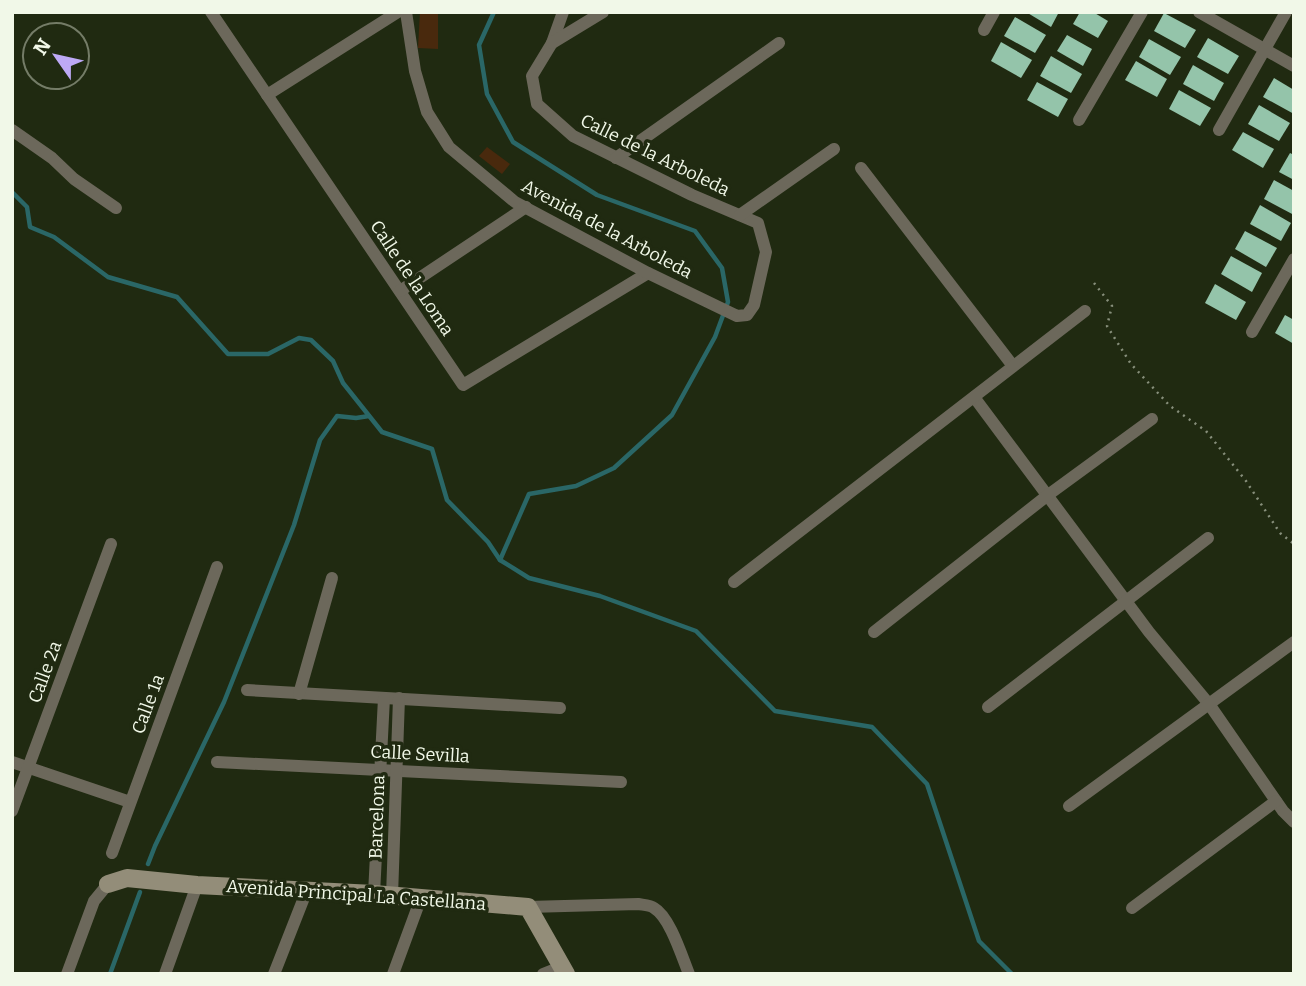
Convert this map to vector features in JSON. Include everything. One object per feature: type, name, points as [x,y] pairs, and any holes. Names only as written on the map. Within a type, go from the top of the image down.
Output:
[{"type":"street","name":"Calle de la Loma","points":[[211,12],[463,385],[648,273]]},
{"type":"street","points":[[267,94],[398,12]]},
{"type":"street","name":"Avenida de la Arboleda","points":[[406,12],[415,72],[427,112],[449,146],[515,202],[648,273],[737,316]]},
{"type":"street","name":"Calle de la Arboleda","points":[[563,12],[552,43],[532,76],[537,104],[572,136],[758,223],[765,252],[754,305],[747,315],[737,316]]},
{"type":"street","points":[[552,43],[603,12]]},
{"type":"street","points":[[984,30],[994,12]]},
{"type":"street","points":[[1079,120],[1142,12]]},
{"type":"street","points":[[1199,12],[1294,66]]},
{"type":"street","points":[[1219,131],[1286,12]]},
{"type":"street","points":[[616,158],[779,43]]},
{"type":"street","points":[[12,130],[52,158],[74,180],[116,208]]},
{"type":"street","points":[[740,215],[834,149]]},
{"type":"street","points":[[861,168],[1002,348],[1013,366]]},
{"type":"street","points":[[400,291],[526,207]]},
{"type":"street","points":[[1252,332],[1294,258]]},
{"type":"street","points":[[734,582],[1085,311]]},
{"type":"street","points":[[974,397],[1127,601],[1209,704],[1276,801],[1294,822]]},
{"type":"street","points":[[874,632],[1048,495],[1152,419]]},
{"type":"street","points":[[988,707],[1208,538]]},
{"type":"street","name":"Calle 2a","points":[[12,811],[111,544]]},
{"type":"street","name":"Calle 1a","points":[[112,853],[217,567]]},
{"type":"street","points":[[299,694],[332,578]]},
{"type":"street","points":[[1069,806],[1294,642]]},
{"type":"street","points":[[247,690],[559,708]]},
{"type":"street","name":"Barcelona","points":[[383,895],[381,770],[384,698]]},
{"type":"street","name":"Barcelona","points":[[383,895],[397,771],[399,698]]},
{"type":"street","points":[[12,762],[130,802]]},
{"type":"street","name":"Calle Sevilla","points":[[217,762],[621,782]]},
{"type":"street","points":[[1132,908],[1276,801]]},
{"type":"street","name":"Avenida Principal La Castellana","points":[[108,884],[127,878],[528,907]]},
{"type":"street","points":[[66,974],[94,901],[108,884]]},
{"type":"street","points":[[165,974],[197,885]]},
{"type":"street","points":[[274,974],[307,890]]},
{"type":"street","points":[[393,974],[421,898]]},
{"type":"street","points":[[543,974],[565,970],[528,907],[630,904],[654,908],[663,916],[689,974]]},
{"type":"path","points":[[1094,283],[1112,306],[1107,326],[1131,364],[1170,406],[1206,431],[1246,481],[1280,533],[1294,544]]},
{"type":"shaded area","points":[[420,12],[438,12],[438,49],[418,48]]},
{"type":"shaded area","points":[[487,147],[510,164],[502,174],[479,156]]},
{"type":"building","points":[[1026,12],[1059,12],[1051,27]]},
{"type":"building","points":[[1080,12],[1093,12],[1108,21],[1098,38],[1073,24]]},
{"type":"building","points":[[1164,13],[1196,30],[1185,48],[1154,31]]},
{"type":"building","points":[[1015,17],[1046,35],[1035,53],[1004,36]]},
{"type":"building","points":[[1067,35],[1092,49],[1083,66],[1057,51]]},
{"type":"building","points":[[1208,38],[1239,56],[1228,74],[1197,57]]},
{"type":"building","points":[[1149,39],[1181,57],[1170,75],[1139,57]]},
{"type":"building","points":[[1001,42],[1032,60],[1021,78],[991,61]]},
{"type":"building","points":[[1051,56],[1082,74],[1071,93],[1040,76]]},
{"type":"building","points":[[1136,61],[1167,79],[1157,97],[1125,80]]},
{"type":"building","points":[[1193,65],[1224,83],[1214,101],[1183,84]]},
{"type":"building","points":[[1274,78],[1294,90],[1294,114],[1263,97]]},
{"type":"building","points":[[1037,82],[1068,99],[1058,117],[1027,100]]},
{"type":"building","points":[[1179,90],[1211,108],[1200,126],[1169,109]]},
{"type":"building","points":[[1259,105],[1290,123],[1279,141],[1248,124]]},
{"type":"building","points":[[1243,132],[1274,149],[1263,168],[1232,150]]},
{"type":"building","points":[[1290,153],[1294,155],[1294,180],[1279,172]]},
{"type":"building","points":[[1274,180],[1294,191],[1294,215],[1264,199]]},
{"type":"building","points":[[1260,205],[1291,223],[1281,241],[1250,224]]},
{"type":"building","points":[[1245,231],[1277,248],[1266,267],[1235,249]]},
{"type":"building","points":[[1231,256],[1262,273],[1252,292],[1221,274]]},
{"type":"building","points":[[1215,284],[1246,302],[1236,320],[1205,303]]},
{"type":"building","points":[[1285,315],[1294,320],[1294,344],[1275,333]]},
{"type":"waterway","points":[[494,12],[479,45],[487,94],[513,142],[597,195],[695,231],[722,268],[728,302],[715,337],[672,415],[614,468],[576,486],[529,494],[500,560]]},
{"type":"waterway","points":[[12,192],[27,207],[30,227],[54,237],[108,277],[177,297],[228,354],[268,354],[299,338],[311,340],[333,361],[343,383],[382,432],[432,449],[447,500],[488,542],[500,560],[529,578],[600,596],[696,631],[775,711],[872,727],[927,784],[979,941],[1012,974]]},
{"type":"waterway","points":[[148,864],[224,702],[294,525],[320,440],[337,416],[369,416]]},
{"type":"waterway","points":[[110,974],[140,892]]}]
